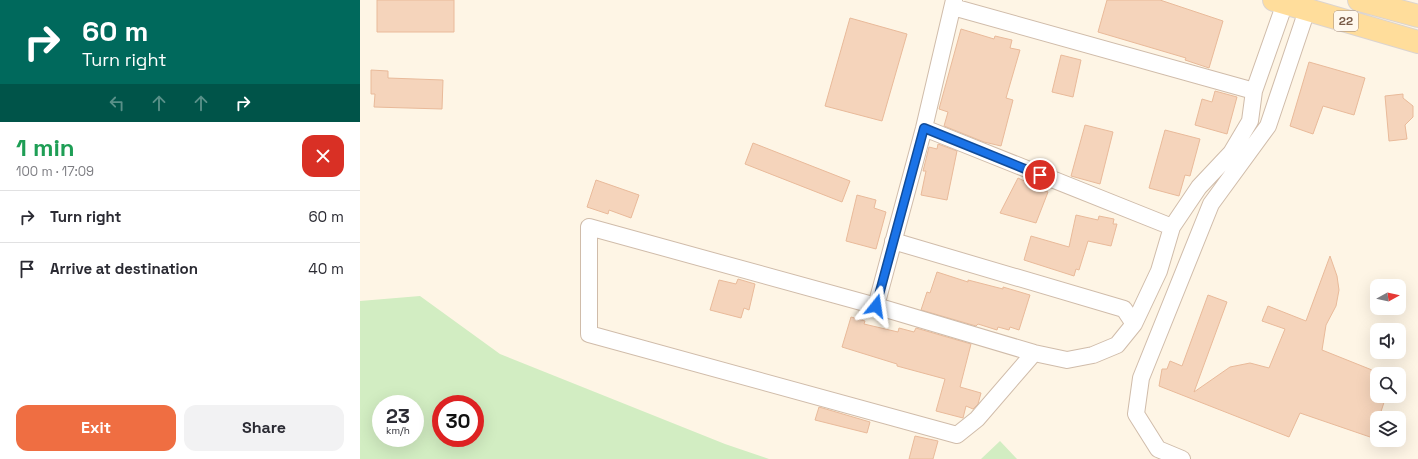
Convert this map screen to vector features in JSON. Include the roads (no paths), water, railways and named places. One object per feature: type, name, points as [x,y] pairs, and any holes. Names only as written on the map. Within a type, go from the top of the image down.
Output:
[{"type":"main road","name":"22","points":[[1359,0],[1418,16]]},
{"type":"main road","name":"22","points":[[1280,1],[1418,42]]},
{"type":"street","points":[[1034,353],[977,419],[957,435],[589,334],[589,227],[876,306],[1034,353],[1067,360],[1093,355],[1117,345],[1134,324],[1159,271],[1172,227],[1200,187],[1231,153],[1250,121],[1254,91],[1280,1]]},
{"type":"street","points":[[876,306],[924,128],[954,4],[1254,91]]},
{"type":"street","points":[[1182,459],[1158,449],[1136,414],[1141,378],[1211,204],[1268,126],[1307,10]]},
{"type":"street","points":[[924,128],[1172,227]]},
{"type":"street","points":[[893,241],[1124,309],[1134,324]]}]
